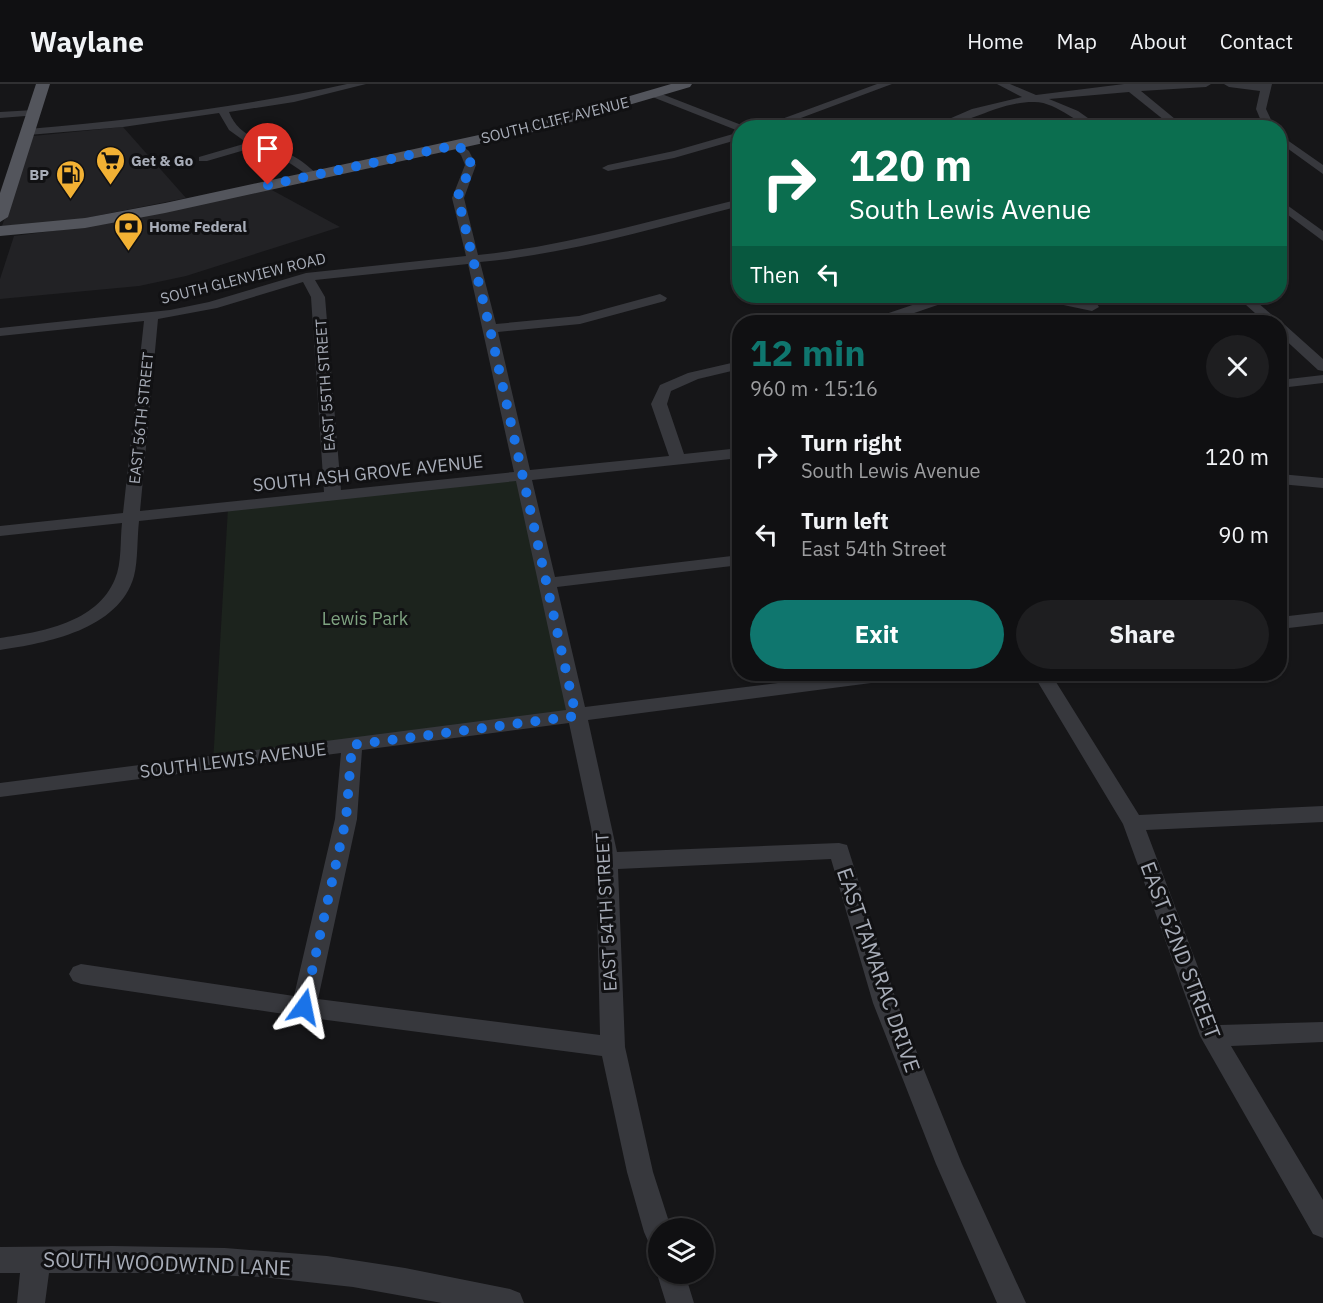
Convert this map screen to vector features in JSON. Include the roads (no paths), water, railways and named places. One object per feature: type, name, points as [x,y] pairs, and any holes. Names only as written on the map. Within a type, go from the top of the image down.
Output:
[{"type":"main road","points":[[0,217],[43,84]]},
{"type":"main road","name":"SOUTH CLIFF AVENUE","points":[[0,231],[118,217],[457,145],[547,125],[685,84]]},
{"type":"street","points":[[28,132],[112,126],[294,99],[358,84]]},
{"type":"street","points":[[785,120],[887,84]]},
{"type":"street","points":[[1002,84],[1072,110],[1086,120]]},
{"type":"street","points":[[955,120],[990,107],[1129,86],[1206,84]]},
{"type":"street","points":[[1229,84],[1266,86],[1261,109],[1266,120]]},
{"type":"street","points":[[1129,86],[1171,120]]},
{"type":"street","points":[[654,94],[732,125]]},
{"type":"street","points":[[223,109],[225,120],[231,127],[289,159],[312,175]]},
{"type":"street","points":[[0,115],[34,113]]},
{"type":"street","points":[[608,168],[651,161],[705,148],[732,138]]},
{"type":"street","points":[[203,159],[258,143]]},
{"type":"street","points":[[1287,143],[1323,171]]},
{"type":"street","name":"EAST 54TH STREET","points":[[457,145],[468,154],[471,162],[472,169],[460,187],[458,198],[490,329],[602,827],[607,861],[613,1047],[640,1172],[654,1218]]},
{"type":"street","name":"SOUTH GLENVIEW ROAD","points":[[0,332],[151,317],[212,305],[306,277],[526,254],[576,244],[732,204]]},
{"type":"street","points":[[1287,209],[1323,237]]},
{"type":"street","name":"EAST 55TH STREET","points":[[306,277],[318,297],[333,497]]},
{"type":"street","points":[[490,329],[580,320],[660,298]]},
{"type":"street","points":[[896,315],[930,303]]},
{"type":"street","points":[[1251,303],[1265,315]]},
{"type":"street","name":"EAST 56TH STREET","points":[[0,644],[43,638],[68,628],[103,609],[119,591],[125,577],[151,317]]},
{"type":"street","points":[[1287,334],[1323,367]]},
{"type":"street","points":[[678,459],[659,404],[665,388],[693,375],[732,367]]},
{"type":"street","points":[[1287,383],[1323,379]]},
{"type":"street","name":"SOUTH ASH GROVE AVENUE","points":[[0,531],[732,454]]},
{"type":"street","points":[[1287,480],[1323,483]]},
{"type":"street","points":[[547,583],[732,561]]},
{"type":"street","points":[[1287,622],[1323,618]]},
{"type":"street","name":"SOUTH LEWIS AVENUE","points":[[0,790],[841,681]]},
{"type":"street","name":"EAST 52ND STREET","points":[[1046,681],[1133,823],[1212,1036],[1323,1226]]},
{"type":"street","points":[[304,1007],[346,819],[352,745]]},
{"type":"street","points":[[1133,823],[1323,814]]},
{"type":"street","name":"EAST TAMARAC DRIVE","points":[[607,861],[839,851],[885,1003],[949,1164],[1012,1303]]},
{"type":"street","points":[[81,974],[304,1007],[613,1047]]},
{"type":"street","points":[[1212,1036],[1323,1032]]},
{"type":"street","points":[[31,1303],[36,1259]]},
{"type":"street","name":"SOUTH WOODWIND LANE","points":[[0,1260],[192,1260],[301,1267],[379,1277],[510,1303]]},
{"type":"street","points":[[674,1284],[680,1303]]},
{"type":"place","name":"Get & Go","points":[[110,186]]},
{"type":"place","name":"BP","points":[[70,200]]},
{"type":"place","name":"Home Federal","points":[[128,252]]},
{"type":"park label","name":"Lewis Park","points":[[365,618]]}]
